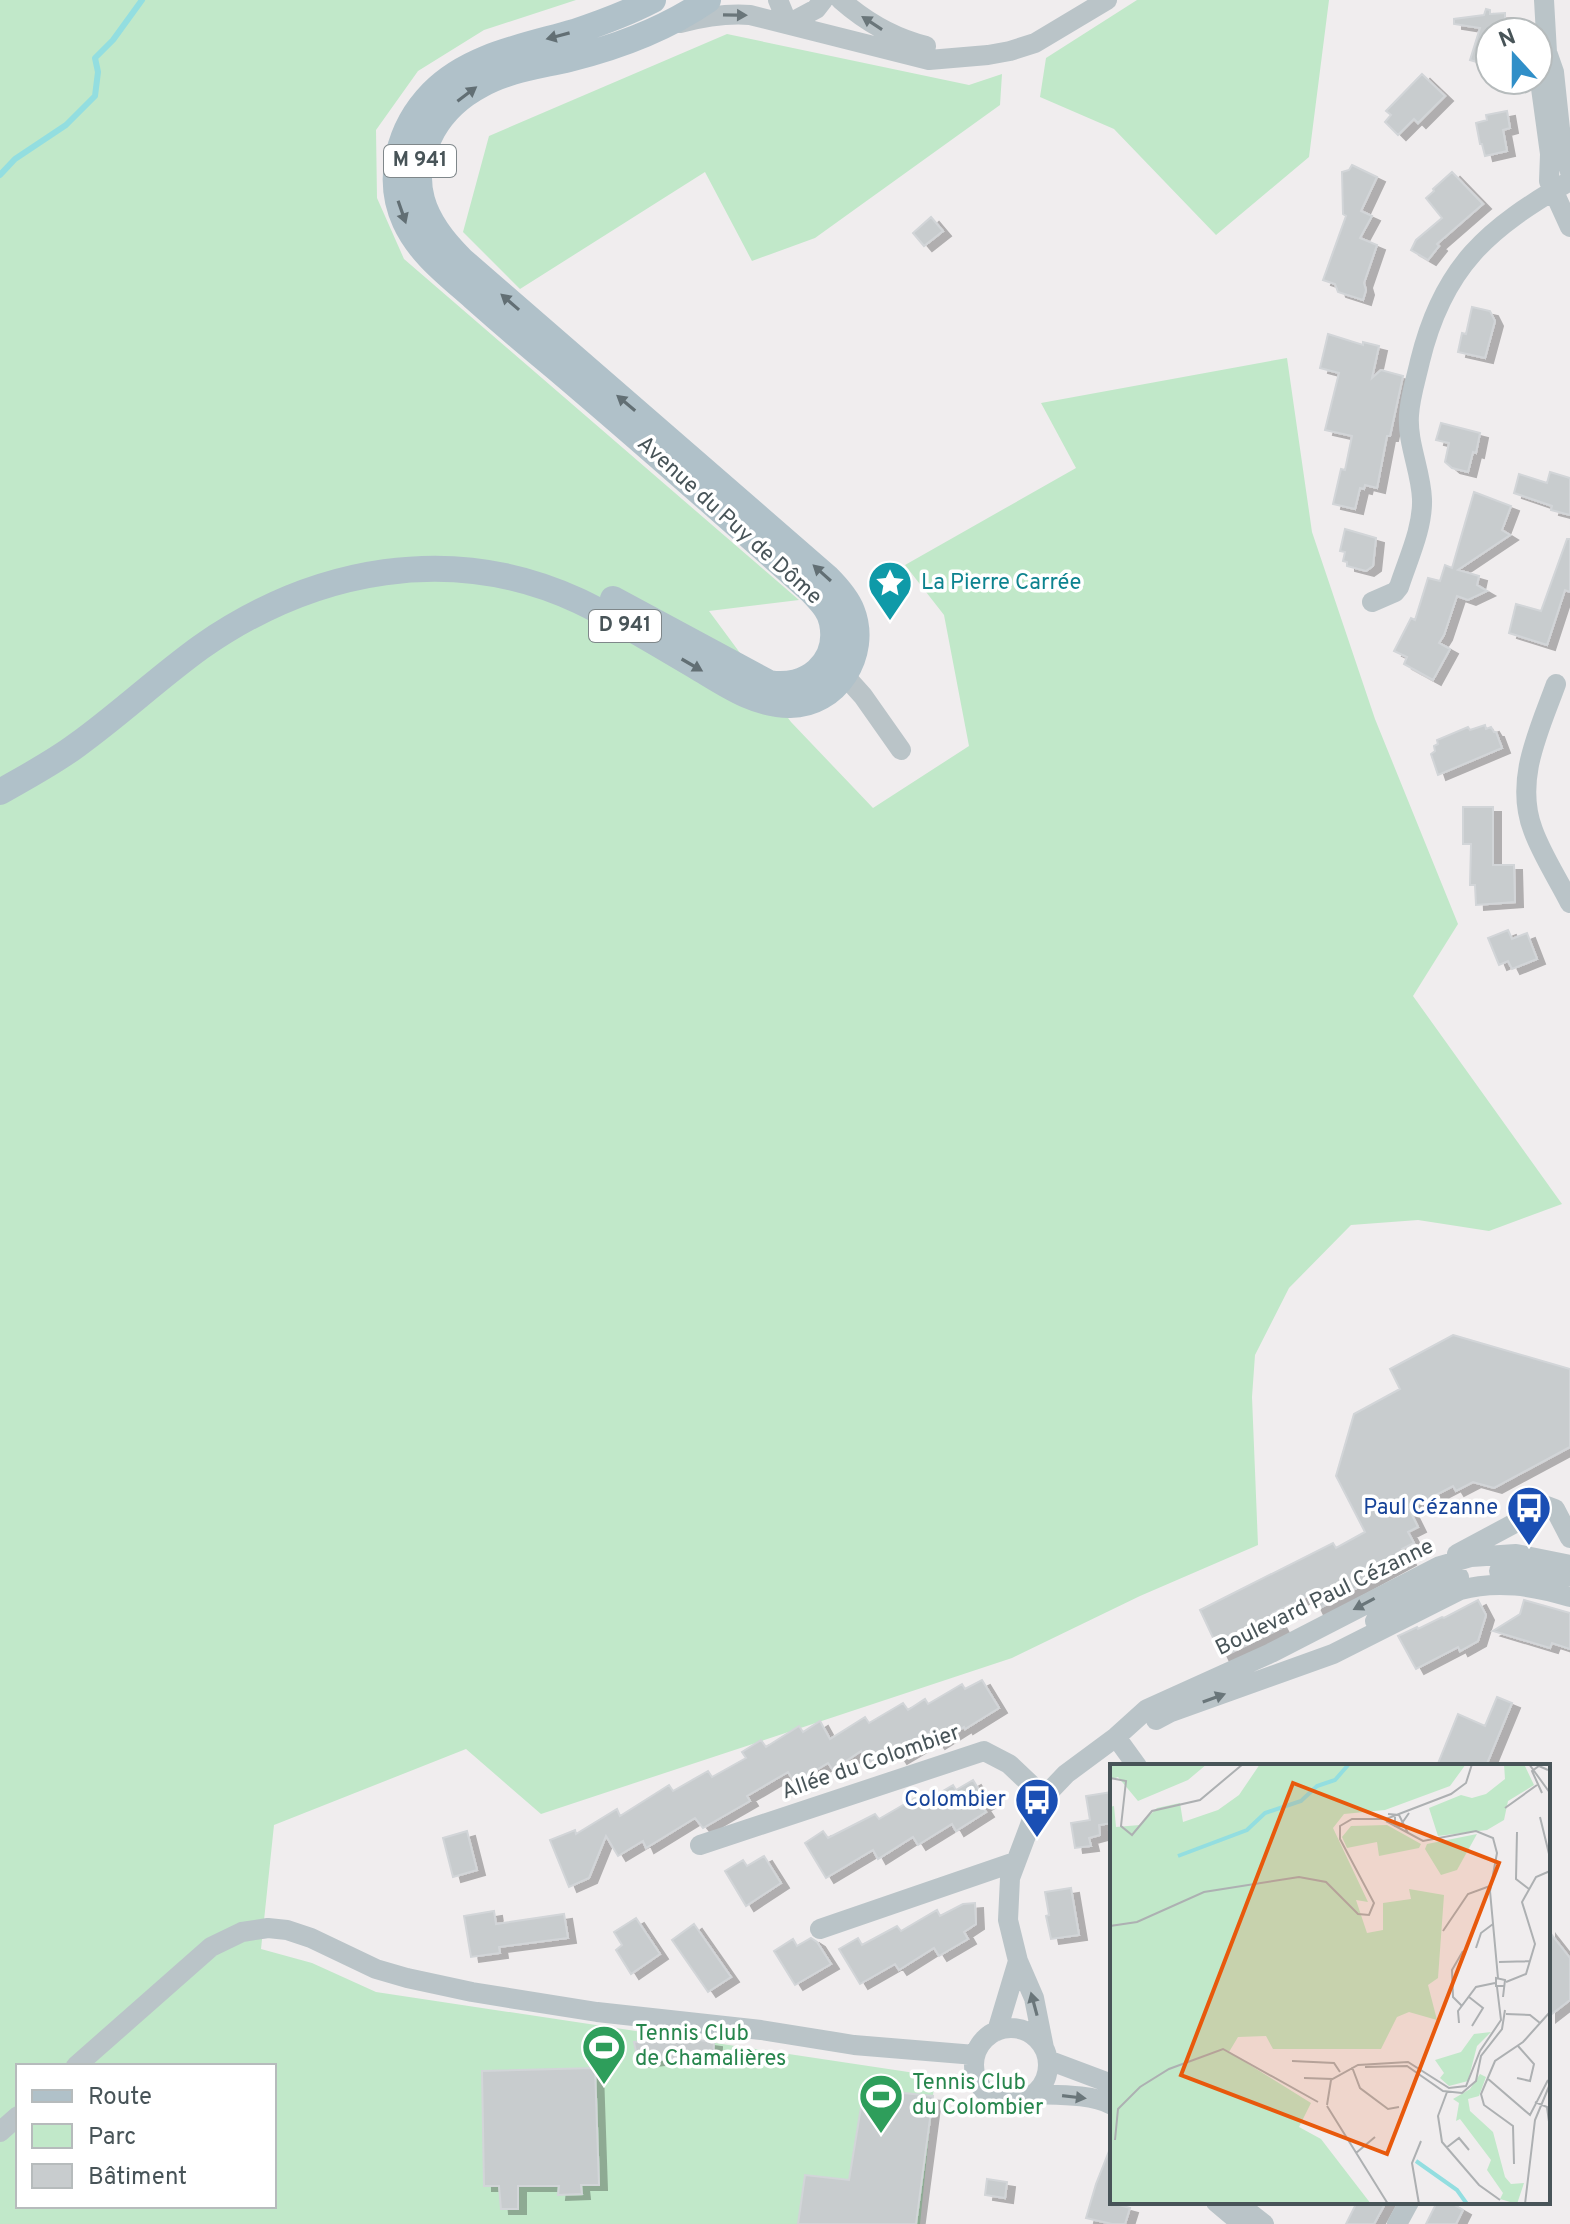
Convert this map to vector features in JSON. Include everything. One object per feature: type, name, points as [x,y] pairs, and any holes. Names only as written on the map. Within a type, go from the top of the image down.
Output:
[{"type":"main road","name":"Avenue du Puy de Dôme","points":[[653,0],[607,20],[495,56],[452,77],[417,111],[406,133],[398,155],[398,202],[416,241],[437,265],[563,362],[827,577],[852,610],[856,631],[853,658],[836,667]]},
{"type":"main road","name":"M 941","points":[[563,362],[443,240],[428,217],[418,185],[420,160],[427,140],[452,106],[484,83],[628,41],[684,16],[708,0]]},
{"type":"main road","name":"D 941","points":[[0,773],[66,731],[172,648],[237,606],[318,571],[401,552],[470,552],[549,570],[593,588],[769,683],[800,682],[836,667],[838,685],[825,695],[790,705],[762,701],[731,688],[587,605],[535,583],[468,569],[427,568],[386,572],[332,584],[249,618],[194,653],[77,745],[0,792]]},
{"type":"street","points":[[778,0],[788,24]]},
{"type":"street","points":[[788,24],[816,9],[823,0]]},
{"type":"street","points":[[841,0],[885,31],[960,58]]},
{"type":"street","points":[[659,28],[714,15],[750,15],[929,60],[1010,51],[1035,43],[1107,0]]},
{"type":"street","points":[[1554,72],[1560,129],[1570,172]]},
{"type":"street","points":[[1542,96],[1550,154],[1549,181],[1561,186]]},
{"type":"street","points":[[1561,186],[1570,227]]},
{"type":"street","points":[[1372,602],[1395,592],[1399,587],[1421,518],[1422,497],[1409,415],[1424,346],[1436,311],[1458,270],[1479,246],[1510,219],[1561,186]]},
{"type":"street","points":[[836,667],[863,696],[901,750]]},
{"type":"street","points":[[1556,684],[1533,746],[1525,794],[1533,831],[1570,903]]},
{"type":"street","points":[[1424,1572],[1547,1506],[1555,1509],[1570,1538]]},
{"type":"street","name":"Boulevard Paul Cézanne","points":[[1046,2054],[1034,1998],[1018,1961],[1008,1920],[1010,1878],[1033,1817],[1044,1797],[1066,1774],[1116,1737],[1147,1709],[1271,1653],[1424,1572],[1471,1557],[1493,1555],[1529,1556],[1570,1565]]},
{"type":"street","points":[[1357,1643],[1382,1615],[1456,1577],[1487,1571],[1527,1571],[1570,1576]]},
{"type":"street","name":"Boulevard Paul Cézanne","points":[[1116,1737],[1171,1712],[1297,1668],[1357,1643],[1444,1597],[1475,1586],[1528,1586],[1570,1597]]},
{"type":"street","points":[[1116,1737],[1136,1764]]},
{"type":"street","name":"Allée du Colombier","points":[[700,1845],[984,1751],[1009,1764],[1044,1797]]},
{"type":"street","points":[[820,1929],[1015,1862]]},
{"type":"street","points":[[78,2064],[211,1947],[242,1932],[268,1928],[311,1938],[376,1969],[472,1992],[597,2012],[915,2051],[975,2065]]},
{"type":"street","points":[[997,2031],[1018,1961]]},
{"type":"street","points":[[1024,2030],[1037,2038],[1046,2054],[1048,2070],[1043,2083],[1034,2094],[1021,2101],[1005,2102],[980,2087],[975,2065],[979,2046],[986,2037],[997,2031],[1024,2030]]},
{"type":"street","points":[[1046,2054],[1110,2083]]},
{"type":"street","points":[[1034,2094],[1066,2095],[1110,2104]]},
{"type":"street","points":[[0,2132],[16,2118]]},
{"type":"street","points":[[1218,2204],[1242,2224]]},
{"type":"street","points":[[1239,2204],[1264,2224]]},
{"type":"street","points":[[1397,2224],[1408,2204]]},
{"type":"green space","points":[[0,0],[576,0],[484,30],[418,71],[376,130],[377,198],[404,259],[799,600],[709,611],[791,722],[873,808],[969,746],[944,615],[905,565],[1076,468],[1041,403],[1287,358],[1312,532],[1375,719],[1458,924],[1413,996],[1562,1204],[1489,1231],[1418,1220],[1351,1225],[1289,1288],[1255,1355],[1252,1397],[1258,1545],[1140,1596],[1012,1658],[541,1814],[466,1749],[274,1825],[261,1949],[312,1963],[376,1992],[935,2076],[920,2224],[0,2224]]},
{"type":"green space","points":[[1137,0],[1329,0],[1309,157],[1216,235],[1114,129],[1040,97],[1046,58]]},
{"type":"green space","points":[[727,34],[969,85],[1002,74],[1000,105],[815,238],[752,261],[705,172],[520,289],[463,232],[489,136]]},
{"type":"building","points":[[1486,9],[1490,10],[1490,14],[1505,13],[1505,16],[1476,16],[1484,15]]},
{"type":"building","points":[[1474,16],[1474,27],[1454,24],[1454,19]]},
{"type":"building","points":[[1422,74],[1445,96],[1418,123],[1414,119],[1398,135],[1385,122],[1391,115],[1386,111]]},
{"type":"building","points":[[1507,111],[1510,128],[1503,130],[1507,151],[1485,156],[1476,123],[1487,120],[1486,115]]},
{"type":"building","points":[[1352,165],[1377,177],[1361,211],[1372,216],[1360,238],[1377,245],[1364,283],[1366,290],[1363,300],[1338,292],[1335,284],[1323,280],[1346,216],[1343,214],[1342,172]]},
{"type":"building","points":[[1452,172],[1483,204],[1437,244],[1439,246],[1428,260],[1411,250],[1416,240],[1442,218],[1426,198]]},
{"type":"building","points":[[931,217],[943,231],[924,246],[913,233]]},
{"type":"building","points":[[1472,307],[1490,311],[1495,321],[1485,358],[1458,352]]},
{"type":"building","points":[[1328,334],[1363,345],[1363,342],[1379,346],[1372,378],[1381,370],[1403,376],[1377,488],[1365,485],[1364,489],[1360,488],[1355,509],[1333,504],[1341,469],[1345,470],[1352,436],[1325,430],[1339,373],[1320,368]]},
{"type":"building","points":[[1441,423],[1480,433],[1468,472],[1452,468],[1445,462],[1449,443],[1436,440]]},
{"type":"building","points":[[1550,472],[1570,478],[1570,515],[1514,493],[1519,474],[1547,483]]},
{"type":"building","points":[[1474,492],[1511,506],[1502,530],[1510,535],[1458,570],[1479,576],[1477,585],[1487,591],[1468,600],[1457,596],[1439,643],[1450,649],[1433,680],[1404,664],[1407,657],[1394,651],[1411,618],[1415,620],[1428,578],[1440,581],[1445,565],[1452,568]]},
{"type":"building","points":[[1345,529],[1376,538],[1373,566],[1366,571],[1347,566],[1347,562],[1343,561],[1345,552],[1340,551]]},
{"type":"building","points":[[1567,539],[1570,539],[1570,592],[1565,590],[1547,645],[1509,633],[1516,604],[1541,611]]},
{"type":"building","points":[[1485,725],[1486,729],[1491,727],[1496,732],[1502,748],[1438,775],[1431,754],[1438,744],[1437,740],[1468,727],[1470,730]]},
{"type":"building","points":[[1463,807],[1493,807],[1493,865],[1514,865],[1515,902],[1476,905],[1475,885],[1470,885],[1471,844],[1463,844]]},
{"type":"building","points":[[1508,930],[1512,939],[1527,933],[1537,959],[1512,969],[1508,961],[1499,965],[1488,938]]},
{"type":"building","points":[[1453,1335],[1570,1369],[1570,1447],[1494,1488],[1473,1482],[1456,1491],[1453,1486],[1409,1509],[1418,1527],[1408,1532],[1414,1543],[1402,1549],[1408,1560],[1316,1610],[1309,1595],[1273,1613],[1281,1628],[1222,1657],[1200,1610],[1333,1543],[1336,1548],[1365,1532],[1336,1476],[1354,1414],[1400,1389],[1390,1369]]},
{"type":"building","points":[[1478,1600],[1486,1615],[1478,1641],[1460,1651],[1458,1647],[1416,1669],[1398,1636],[1444,1618]]},
{"type":"building","points":[[1524,1600],[1570,1613],[1570,1649],[1552,1643],[1550,1648],[1493,1631],[1520,1614]]},
{"type":"building","points":[[982,1680],[999,1708],[937,1744],[933,1739],[899,1759],[892,1748],[868,1763],[861,1751],[833,1770],[828,1763],[795,1783],[788,1772],[747,1796],[750,1801],[703,1828],[695,1818],[646,1848],[643,1841],[618,1856],[606,1836],[589,1878],[569,1887],[550,1840],[575,1830],[576,1834],[617,1809],[620,1816],[669,1785],[673,1791],[708,1771],[712,1777],[746,1758],[742,1752],[761,1740],[766,1747],[799,1726],[803,1732],[820,1721],[830,1739],[865,1717],[869,1723],[903,1703],[908,1710],[925,1699],[928,1704],[962,1684],[965,1689]]},
{"type":"building","points":[[1497,1697],[1512,1703],[1487,1764],[1438,1764],[1458,1714],[1485,1726]]},
{"type":"building","points":[[973,1780],[987,1803],[982,1806],[986,1812],[956,1831],[952,1824],[918,1845],[913,1837],[878,1859],[873,1850],[826,1878],[805,1843],[823,1831],[828,1838],[875,1814],[879,1819],[915,1798],[919,1805],[953,1785],[956,1790]]},
{"type":"building","points":[[1110,1792],[1110,1823],[1099,1825],[1100,1835],[1089,1838],[1091,1846],[1075,1848],[1071,1823],[1090,1820],[1086,1796]]},
{"type":"building","points":[[467,1831],[477,1870],[453,1877],[443,1838]]},
{"type":"building","points":[[764,1856],[781,1883],[746,1906],[725,1871],[743,1860],[747,1866]]},
{"type":"building","points":[[1071,1888],[1079,1935],[1051,1939],[1045,1892]]},
{"type":"building","points":[[975,1903],[976,1924],[964,1932],[968,1939],[939,1956],[934,1948],[899,1970],[895,1964],[860,1984],[839,1949],[858,1938],[862,1945],[897,1926],[901,1931],[937,1910],[940,1916],[963,1904]]},
{"type":"building","points":[[494,1911],[496,1924],[564,1914],[568,1938],[499,1947],[500,1953],[471,1957],[464,1916]]},
{"type":"building","points":[[636,1918],[660,1954],[631,1974],[616,1950],[622,1945],[614,1932]]},
{"type":"building","points":[[694,1924],[731,1977],[708,1992],[672,1940]]},
{"type":"building","points":[[1550,1933],[1570,1958],[1570,2000],[1550,2015]]},
{"type":"building","points":[[811,1938],[831,1964],[795,1985],[774,1951],[793,1939],[797,1946]]},
{"type":"building","points":[[684,2038],[714,2042],[713,2059],[688,2060],[687,2057],[638,2062],[634,2042]]},
{"type":"building","points":[[595,2068],[599,2185],[581,2185],[582,2194],[558,2195],[559,2186],[518,2186],[518,2209],[501,2209],[499,2186],[484,2186],[482,2071]]},
{"type":"building","points":[[864,2089],[933,2096],[916,2224],[798,2224],[805,2175],[849,2180]]},
{"type":"building","points":[[1110,2149],[1110,2204],[1130,2208],[1125,2224],[1086,2218]]},
{"type":"building","points":[[987,2179],[1007,2182],[1005,2198],[985,2195]]},
{"type":"building","points":[[1356,2204],[1385,2204],[1374,2224],[1346,2224]]},
{"type":"building","points":[[1436,2204],[1452,2204],[1463,2210],[1456,2224],[1426,2224]]},
{"type":"waterway","points":[[0,175],[15,159],[66,125],[95,96],[98,72],[95,58],[113,40],[142,0]]},
{"type":"place","name":"La Pierre Carrée","points":[[890,622]]},
{"type":"place","name":"Paul Cézanne","points":[[1529,1547]]},
{"type":"place","name":"Colombier","points":[[1037,1839]]},
{"type":"place","name":"Tennis Club de Chamalières","points":[[604,2086]]},
{"type":"place","name":"Tennis Club du Colombier","points":[[881,2135]]}]
